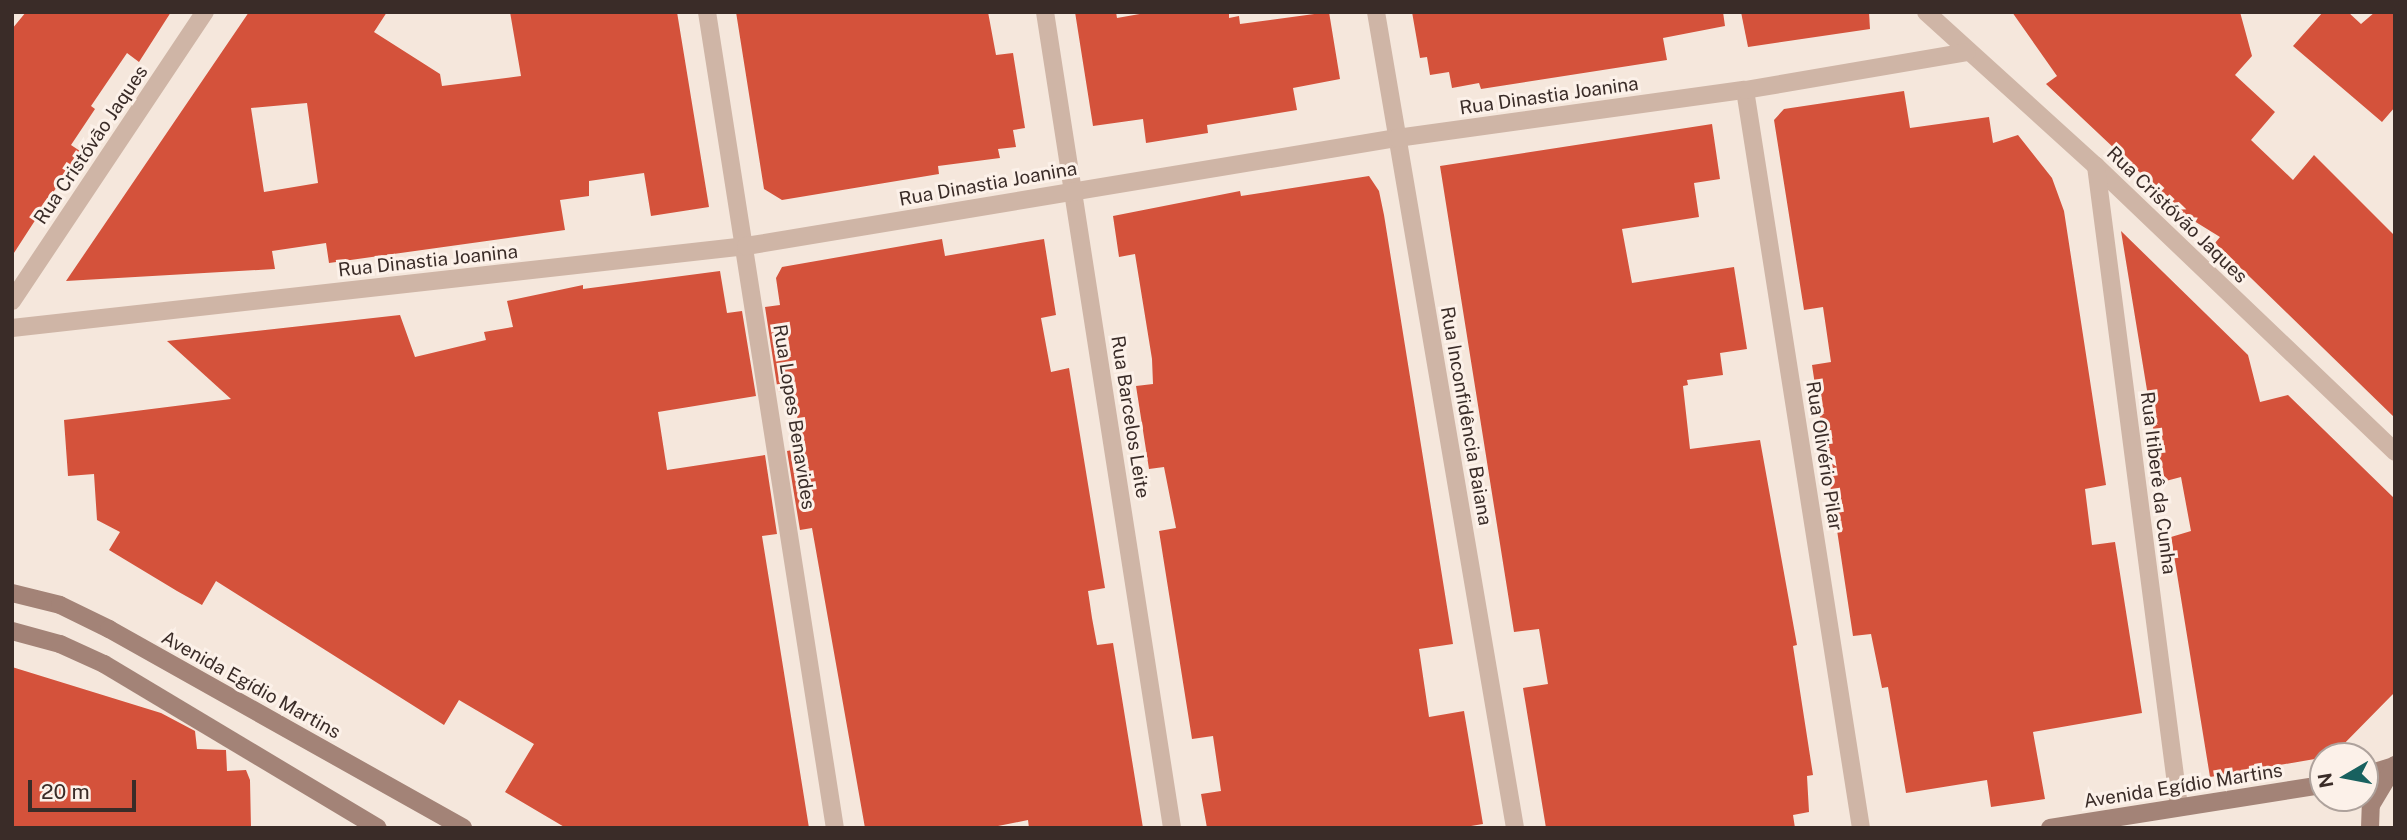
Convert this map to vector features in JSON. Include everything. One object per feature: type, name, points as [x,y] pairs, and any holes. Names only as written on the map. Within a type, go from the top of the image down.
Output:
[{"type":"main road","name":"Avenida Egídio Martins","points":[[12,593],[60,605],[109,629],[463,828]]},
{"type":"main road","points":[[12,631],[60,644],[104,664],[378,828]]},
{"type":"main road","points":[[2370,828],[2371,805],[2395,766]]},
{"type":"main road","name":"Avenida Egídio Martins","points":[[2050,828],[2309,787]]},
{"type":"street","name":"Rua Cristóvão Jaques","points":[[12,301],[205,12]]},
{"type":"street","name":"Rua Lopes Benavides","points":[[708,12],[747,246],[835,828]]},
{"type":"street","name":"Rua Barcelos Leite","points":[[1045,12],[1075,190],[1172,828]]},
{"type":"street","name":"Rua Inconfidência Baiana","points":[[1376,12],[1515,828]]},
{"type":"street","name":"Rua Cristóvão Jaques","points":[[1926,12],[1967,52],[2096,166],[2395,452]]},
{"type":"street","name":"Rua Dinastia Joanina","points":[[12,328],[747,246],[1397,138],[1745,90],[1967,52]]},
{"type":"street","name":"Rua Olivério Pilar","points":[[1745,90],[1861,828]]},
{"type":"street","name":"Rua Itiberê da Cunha","points":[[2096,166],[2179,807]]},
{"type":"building","points":[[26,12],[171,12],[139,62],[127,53],[91,106],[95,109],[71,145],[80,151],[12,256],[12,29]]},
{"type":"building","points":[[249,12],[387,12],[374,32],[440,74],[442,86],[521,76],[510,12],[677,12],[709,207],[651,216],[644,173],[589,181],[589,196],[560,200],[565,230],[329,263],[326,243],[272,251],[275,269],[66,281]],"holes":[[[307,103],[318,183],[264,192],[251,108]]]},
{"type":"building","points":[[736,12],[988,12],[996,55],[1013,53],[1025,128],[1013,130],[1016,147],[998,149],[1000,158],[938,166],[939,174],[782,200],[764,189]]},
{"type":"building","points":[[1075,12],[1116,12],[1117,18],[1151,12],[1229,12],[1229,18],[1239,16],[1240,24],[1329,12],[1340,79],[1293,88],[1297,110],[1207,125],[1208,133],[1146,143],[1143,119],[1093,126]]},
{"type":"building","points":[[1412,12],[1723,12],[1725,26],[1663,38],[1667,60],[1481,89],[1479,83],[1452,88],[1449,72],[1430,75],[1427,57],[1420,58]]},
{"type":"building","points":[[1741,12],[1869,12],[1870,29],[1748,47]]},
{"type":"building","points":[[2012,12],[2240,12],[2252,56],[2235,75],[2275,112],[2251,140],[2293,180],[2314,155],[2395,236],[2395,418],[2215,243],[2220,237],[2186,216],[2046,84],[2057,76]]},
{"type":"building","points":[[2323,12],[2348,12],[2361,24],[2375,12],[2395,12],[2395,107],[2382,122],[2293,46]]},
{"type":"building","points":[[1904,91],[1910,128],[1989,117],[1993,143],[2018,135],[2052,178],[2064,211],[2106,485],[2085,489],[2092,545],[2115,542],[2142,713],[2033,732],[2045,799],[1991,807],[1987,780],[1906,793],[1888,687],[1882,688],[1871,634],[1853,636],[1812,365],[1831,362],[1823,307],[1804,310],[1774,120],[1784,109]]},
{"type":"building","points":[[1712,124],[1720,179],[1694,183],[1699,217],[1622,229],[1632,283],[1734,267],[1747,349],[1720,353],[1723,375],[1687,380],[1688,385],[1683,386],[1690,449],[1760,440],[1797,645],[1793,646],[1813,775],[1807,776],[1809,812],[1793,815],[1795,828],[1546,828],[1523,688],[1548,684],[1539,629],[1514,632],[1440,166]]},
{"type":"building","points":[[1369,176],[1379,191],[1384,215],[1453,644],[1419,649],[1429,717],[1464,711],[1483,824],[1459,828],[1207,828],[1201,794],[1221,791],[1213,736],[1192,739],[1159,531],[1176,528],[1164,467],[1149,469],[1136,386],[1153,384],[1152,359],[1135,254],[1119,257],[1113,216],[1240,191],[1241,196]]},
{"type":"building","points":[[2121,231],[2248,355],[2260,402],[2288,395],[2395,499],[2395,692],[2346,742],[2309,742],[2309,760],[2210,777],[2171,537],[2191,531],[2181,477],[2162,482]]},
{"type":"building","points":[[942,239],[945,256],[1044,239],[1056,315],[1041,318],[1051,372],[1069,368],[1105,588],[1088,591],[1092,618],[1097,645],[1113,643],[1143,828],[1029,828],[1028,820],[988,828],[865,828],[812,528],[800,530],[787,451],[803,448],[792,389],[778,392],[765,307],[780,305],[776,278],[782,267]]},
{"type":"building","points":[[720,271],[727,313],[742,311],[756,396],[658,412],[667,470],[765,455],[777,534],[762,536],[809,828],[566,828],[505,792],[534,744],[459,700],[444,725],[216,581],[202,605],[177,591],[109,550],[120,532],[97,520],[94,474],[68,476],[64,420],[231,399],[167,341],[400,315],[415,357],[486,340],[484,332],[513,327],[507,301],[583,285],[583,289]]},
{"type":"building","points":[[12,667],[161,713],[195,731],[197,749],[226,750],[227,771],[246,770],[250,780],[251,828],[12,828]]}]
